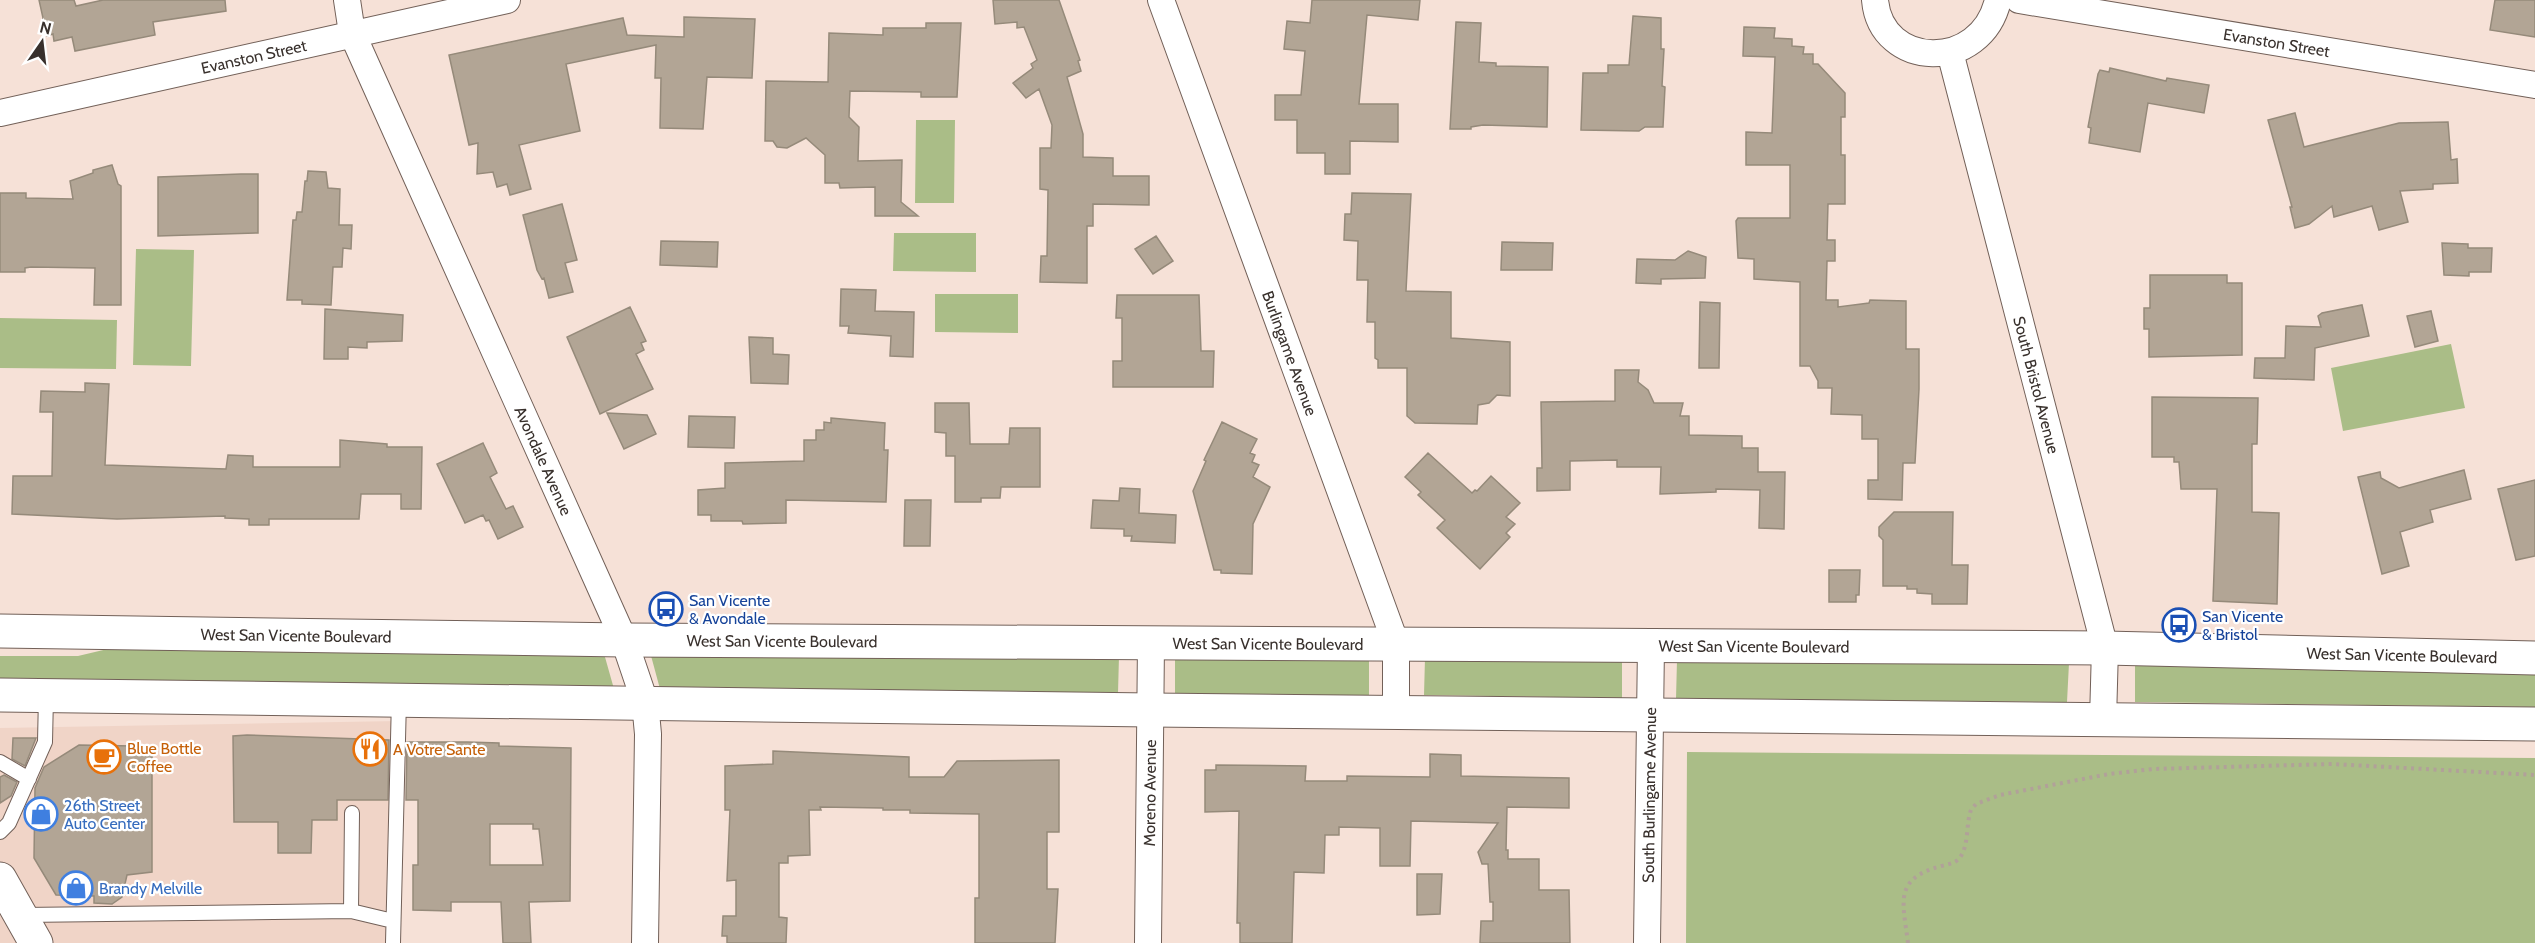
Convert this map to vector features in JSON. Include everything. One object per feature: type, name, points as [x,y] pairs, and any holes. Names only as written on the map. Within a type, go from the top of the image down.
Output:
[{"type":"main road","name":"West San Vicente Boulevard","points":[[0,632],[624,640],[2105,648],[2535,658]]},
{"type":"main road","points":[[0,695],[1648,716],[2535,724]]},
{"type":"main road","points":[[0,879],[27,934]]},
{"type":"street","name":"Avondale Avenue","points":[[347,0],[352,33],[624,640],[645,702],[649,740],[645,943]]},
{"type":"street","name":"Evanston Street","points":[[0,113],[507,0]]},
{"type":"street","name":"Burlingame Avenue","points":[[1161,0],[1396,644],[1395,712]]},
{"type":"street","points":[[1875,0],[1883,24],[1896,39],[1922,51],[1950,52],[1968,45],[1983,33],[1994,16],[1998,0]]},
{"type":"street","name":"Evanston Street","points":[[2019,0],[2535,85]]},
{"type":"street","name":"South Bristol Avenue","points":[[1950,52],[2105,648],[2103,720]]},
{"type":"street","name":"Moreno Avenue","points":[[1148,943],[1151,642]]},
{"type":"street","name":"South Burlingame Avenue","points":[[1647,943],[1648,716],[1651,645]]},
{"type":"lane","points":[[0,832],[9,823],[45,742],[46,696]]},
{"type":"lane","points":[[27,934],[351,911],[393,931],[399,699]]},
{"type":"lane","points":[[0,762],[29,779]]},
{"type":"lane","points":[[351,911],[352,813]]},
{"type":"path","points":[[1908,943],[1904,891],[1909,881],[1917,874],[1955,862],[1962,855],[1971,810],[1976,804],[2000,795],[2109,774],[2219,766],[2406,766],[2535,775]]},
{"type":"shaded area","points":[[399,721],[398,943],[0,943],[0,728]]},
{"type":"green space","points":[[916,120],[955,120],[954,203],[915,203]]},
{"type":"green space","points":[[894,233],[976,233],[976,272],[893,271]]},
{"type":"green space","points":[[136,249],[194,250],[191,366],[133,365]]},
{"type":"green space","points":[[935,294],[1018,294],[1018,333],[935,332]]},
{"type":"green space","points":[[0,318],[117,320],[116,369],[0,368]]},
{"type":"green space","points":[[2451,344],[2465,408],[2343,431],[2331,368]]},
{"type":"green space","points":[[116,647],[603,650],[614,689],[0,684],[0,656],[78,656]]},
{"type":"green space","points":[[650,652],[1119,656],[1118,693],[660,689]]},
{"type":"green space","points":[[1175,655],[1369,657],[1369,696],[1175,695]]},
{"type":"green space","points":[[1425,658],[1622,659],[1622,698],[1424,695]]},
{"type":"green space","points":[[1677,660],[2069,663],[2067,702],[1676,699]]},
{"type":"green space","points":[[2135,663],[2535,668],[2535,707],[2135,702]]},
{"type":"green space","points":[[1687,752],[2535,758],[2535,943],[1686,943]]},
{"type":"building","points":[[39,0],[74,0],[76,6],[103,0],[225,0],[226,11],[153,22],[155,35],[75,51],[72,37],[54,41],[53,34],[47,36]]},
{"type":"building","points":[[993,0],[1059,0],[1080,60],[1078,61],[1081,71],[1067,77],[1083,134],[1083,157],[1113,158],[1113,176],[1149,176],[1149,205],[1093,204],[1093,226],[1087,226],[1087,283],[1040,282],[1041,256],[1047,256],[1048,190],[1040,189],[1040,148],[1051,148],[1052,125],[1039,89],[1026,98],[1013,83],[1033,68],[1031,64],[1037,60],[1024,27],[1017,28],[1017,22],[995,24]]},
{"type":"building","points":[[1312,0],[1420,0],[1418,20],[1367,15],[1359,104],[1398,104],[1398,142],[1350,141],[1350,174],[1325,174],[1325,153],[1297,153],[1297,120],[1275,120],[1275,95],[1301,95],[1305,51],[1284,49],[1287,21],[1310,23]]},
{"type":"building","points":[[2495,0],[2535,0],[2535,37],[2490,30]]},
{"type":"building","points":[[1633,16],[1661,18],[1661,49],[1664,49],[1662,86],[1665,87],[1663,127],[1645,127],[1639,131],[1581,130],[1583,73],[1608,73],[1608,65],[1629,65]]},
{"type":"building","points":[[684,17],[755,19],[752,78],[707,77],[703,129],[660,128],[661,78],[655,78],[656,45],[566,64],[580,131],[519,145],[531,189],[510,195],[507,184],[497,187],[493,172],[477,174],[478,143],[469,145],[449,55],[623,18],[627,35],[684,37]]},
{"type":"building","points":[[1456,22],[1481,23],[1479,62],[1496,63],[1496,66],[1548,67],[1547,127],[1483,125],[1471,127],[1471,129],[1450,129]]},
{"type":"building","points":[[926,23],[961,23],[957,97],[921,97],[921,92],[850,91],[849,117],[859,127],[858,161],[902,160],[901,202],[918,216],[875,216],[875,187],[840,188],[839,183],[825,183],[825,155],[806,138],[787,148],[777,147],[773,141],[765,141],[766,81],[828,82],[829,33],[883,35],[883,28],[926,28]]},
{"type":"building","points":[[1744,27],[1775,28],[1774,38],[1792,39],[1792,46],[1804,47],[1803,54],[1813,54],[1813,64],[1818,64],[1845,93],[1845,117],[1841,117],[1841,155],[1845,155],[1845,204],[1828,204],[1827,240],[1835,240],[1835,261],[1827,261],[1826,300],[1838,300],[1838,307],[1869,303],[1870,300],[1906,301],[1906,349],[1919,349],[1919,389],[1915,463],[1903,463],[1902,500],[1868,499],[1868,480],[1878,480],[1878,439],[1862,439],[1862,415],[1831,414],[1832,388],[1818,388],[1818,381],[1810,366],[1800,366],[1800,282],[1754,279],[1754,259],[1738,258],[1736,221],[1738,218],[1790,218],[1790,165],[1746,165],[1746,132],[1772,133],[1775,57],[1743,56]]},
{"type":"building","points":[[2110,68],[2166,81],[2167,78],[2209,85],[2204,113],[2148,103],[2140,152],[2089,143],[2091,128],[2088,127],[2098,74],[2100,70],[2109,72]]},
{"type":"building","points":[[2295,113],[2304,147],[2399,123],[2448,122],[2451,160],[2457,159],[2458,183],[2433,184],[2433,189],[2400,191],[2408,222],[2379,230],[2372,206],[2334,217],[2332,206],[2309,224],[2295,228],[2290,207],[2292,207],[2268,120]]},
{"type":"building","points":[[112,165],[118,184],[121,186],[121,305],[94,305],[95,268],[31,267],[25,268],[25,272],[0,272],[0,193],[26,193],[26,198],[73,199],[70,181],[93,173],[93,170]]},
{"type":"building","points":[[308,171],[326,172],[328,188],[340,189],[339,225],[352,225],[351,249],[343,248],[342,267],[333,267],[331,305],[302,304],[302,300],[287,300],[293,220],[296,220],[297,212],[302,212]]},
{"type":"building","points":[[258,174],[258,233],[158,236],[158,177]]},
{"type":"building","points":[[1352,193],[1411,194],[1406,291],[1451,292],[1451,338],[1510,342],[1510,396],[1497,395],[1489,403],[1478,405],[1477,424],[1415,423],[1407,416],[1407,368],[1378,368],[1378,360],[1375,358],[1375,322],[1367,322],[1368,280],[1357,280],[1358,241],[1344,240],[1345,214],[1351,214]]},
{"type":"building","points":[[562,204],[577,260],[565,263],[573,292],[549,298],[544,278],[542,279],[537,270],[523,215]]},
{"type":"building","points":[[1156,236],[1173,261],[1153,274],[1135,249]]},
{"type":"building","points":[[661,241],[718,242],[717,267],[660,265]]},
{"type":"building","points":[[1502,242],[1553,243],[1552,270],[1501,270]]},
{"type":"building","points":[[2442,243],[2468,244],[2468,248],[2492,248],[2491,272],[2469,272],[2469,276],[2444,275]]},
{"type":"building","points":[[1688,251],[1706,257],[1705,278],[1661,279],[1661,284],[1636,283],[1637,259],[1675,260]]},
{"type":"building","points":[[2150,275],[2227,275],[2227,283],[2242,283],[2242,355],[2149,357],[2149,329],[2144,329],[2144,308],[2150,308]]},
{"type":"building","points":[[841,289],[876,290],[875,311],[914,312],[913,357],[890,356],[891,336],[848,333],[849,326],[840,326]]},
{"type":"building","points":[[1117,295],[1199,295],[1201,351],[1214,351],[1213,387],[1113,387],[1113,361],[1122,361],[1122,318],[1116,318]]},
{"type":"building","points":[[1700,302],[1720,303],[1719,368],[1699,368]]},
{"type":"building","points":[[2362,305],[2369,336],[2315,348],[2314,380],[2254,378],[2255,358],[2285,358],[2286,326],[2321,327],[2318,316],[2322,313]]},
{"type":"building","points":[[630,307],[646,341],[641,343],[644,350],[636,354],[653,389],[600,414],[567,337]]},
{"type":"building","points":[[325,309],[403,315],[402,341],[367,342],[367,348],[348,347],[348,359],[324,359]]},
{"type":"building","points":[[2431,311],[2438,341],[2415,347],[2407,316]]},
{"type":"building","points":[[749,337],[773,338],[773,354],[789,355],[788,384],[751,383]]},
{"type":"building","points":[[1615,370],[1639,370],[1638,382],[1648,390],[1654,403],[1683,403],[1680,416],[1689,416],[1689,435],[1742,436],[1742,448],[1758,448],[1758,472],[1785,472],[1784,529],[1759,528],[1760,490],[1716,489],[1716,492],[1660,494],[1661,467],[1617,467],[1617,460],[1570,461],[1570,490],[1537,491],[1537,468],[1542,468],[1541,402],[1615,401]]},
{"type":"building","points":[[85,383],[109,384],[105,465],[226,469],[228,455],[253,456],[253,467],[340,467],[340,440],[387,444],[387,447],[422,447],[421,509],[401,509],[401,494],[361,494],[359,519],[269,519],[269,525],[249,525],[249,519],[225,518],[225,516],[117,519],[12,514],[13,476],[52,476],[53,412],[40,412],[41,391],[85,392]]},
{"type":"building","points":[[2152,397],[2258,398],[2257,444],[2252,444],[2252,512],[2279,513],[2277,604],[2213,601],[2217,489],[2181,489],[2179,462],[2174,462],[2174,457],[2152,457]]},
{"type":"building","points":[[935,403],[969,403],[970,444],[1009,444],[1010,428],[1040,428],[1040,487],[1001,487],[1000,498],[981,498],[981,502],[955,502],[955,456],[946,456],[946,433],[935,432]]},
{"type":"building","points":[[607,413],[647,415],[656,434],[624,449]]},
{"type":"building","points":[[689,416],[735,417],[734,448],[688,447]]},
{"type":"building","points":[[831,418],[885,423],[884,450],[888,450],[886,502],[786,500],[786,523],[743,524],[742,521],[711,521],[711,515],[698,515],[698,490],[725,488],[725,463],[804,461],[804,440],[816,440],[816,430],[824,430],[824,422],[831,423]]},
{"type":"building","points":[[1222,422],[1257,439],[1250,453],[1255,455],[1252,462],[1259,465],[1253,477],[1270,487],[1253,524],[1252,574],[1221,573],[1221,570],[1214,570],[1193,491],[1206,461],[1204,460]]},
{"type":"building","points":[[483,443],[497,473],[490,477],[506,509],[513,506],[523,527],[498,539],[489,520],[486,521],[483,515],[465,523],[437,464]]},
{"type":"building","points":[[1428,453],[1472,493],[1477,491],[1491,476],[1520,503],[1506,517],[1515,524],[1506,533],[1510,537],[1480,569],[1437,528],[1445,520],[1418,495],[1421,492],[1405,477]]},
{"type":"building","points":[[2464,470],[2471,499],[2430,510],[2433,522],[2400,532],[2409,566],[2382,574],[2358,477],[2380,472],[2381,478],[2399,488]]},
{"type":"building","points":[[2535,480],[2535,556],[2516,560],[2498,489]]},
{"type":"building","points":[[1120,488],[1140,489],[1139,513],[1176,515],[1175,543],[1131,541],[1132,536],[1124,536],[1124,529],[1091,528],[1093,500],[1119,501]]},
{"type":"building","points":[[905,500],[931,500],[930,546],[904,546]]},
{"type":"building","points":[[1894,512],[1953,512],[1952,565],[1968,565],[1967,604],[1932,604],[1932,594],[1917,593],[1917,589],[1907,589],[1907,586],[1883,586],[1883,540],[1879,536],[1879,527]]},
{"type":"building","points":[[1829,570],[1860,570],[1859,595],[1856,595],[1856,602],[1829,602]]},
{"type":"building","points":[[233,736],[389,740],[388,800],[337,800],[337,820],[312,820],[311,853],[278,853],[278,822],[234,822]]},
{"type":"building","points":[[13,738],[36,738],[25,766],[12,759]]},
{"type":"building","points":[[407,742],[499,743],[499,746],[571,748],[570,901],[529,902],[531,943],[503,943],[501,902],[451,902],[451,911],[413,910],[413,865],[418,865],[418,800],[406,800]],"holes":[[[490,824],[533,824],[533,829],[539,829],[543,865],[490,865]]]},
{"type":"building","points":[[79,745],[134,746],[152,750],[152,872],[127,875],[122,897],[112,904],[94,903],[94,896],[56,895],[34,858],[35,788],[44,767]]},
{"type":"building","points":[[773,751],[909,757],[909,777],[944,777],[957,761],[1059,760],[1059,832],[1047,832],[1047,889],[1058,889],[1055,943],[975,943],[975,898],[979,898],[979,814],[910,813],[910,810],[883,810],[883,808],[820,807],[821,810],[809,810],[810,855],[788,856],[788,863],[779,863],[779,917],[787,918],[786,943],[727,943],[727,936],[722,936],[723,916],[736,916],[736,880],[727,881],[730,810],[725,810],[725,766],[773,764]]},
{"type":"building","points":[[1430,754],[1461,755],[1461,776],[1569,778],[1569,808],[1507,807],[1506,850],[1508,850],[1508,859],[1539,859],[1539,890],[1569,890],[1570,943],[1480,943],[1481,921],[1493,921],[1493,902],[1490,902],[1488,864],[1482,864],[1478,852],[1498,823],[1411,821],[1410,866],[1380,866],[1380,828],[1339,827],[1339,835],[1325,835],[1324,873],[1294,872],[1292,943],[1240,943],[1240,923],[1237,923],[1239,811],[1205,812],[1205,770],[1216,770],[1216,765],[1306,766],[1305,781],[1347,781],[1347,776],[1430,777]]},
{"type":"building","points":[[4,775],[17,782],[11,796],[0,803],[0,777]]},
{"type":"building","points":[[1417,874],[1442,874],[1440,914],[1417,915]]},
{"type":"place","name":"San Vicente & Avondale","points":[[666,609]]},
{"type":"place","name":"San Vicente & Bristol","points":[[2179,625]]},
{"type":"place","name":"A Votre Sante","points":[[370,749]]},
{"type":"place","name":"Blue Bottle Coffee","points":[[104,757]]},
{"type":"place","name":"26th Street Auto Center","points":[[41,814]]},
{"type":"place","name":"Brandy Melville","points":[[76,888]]}]
